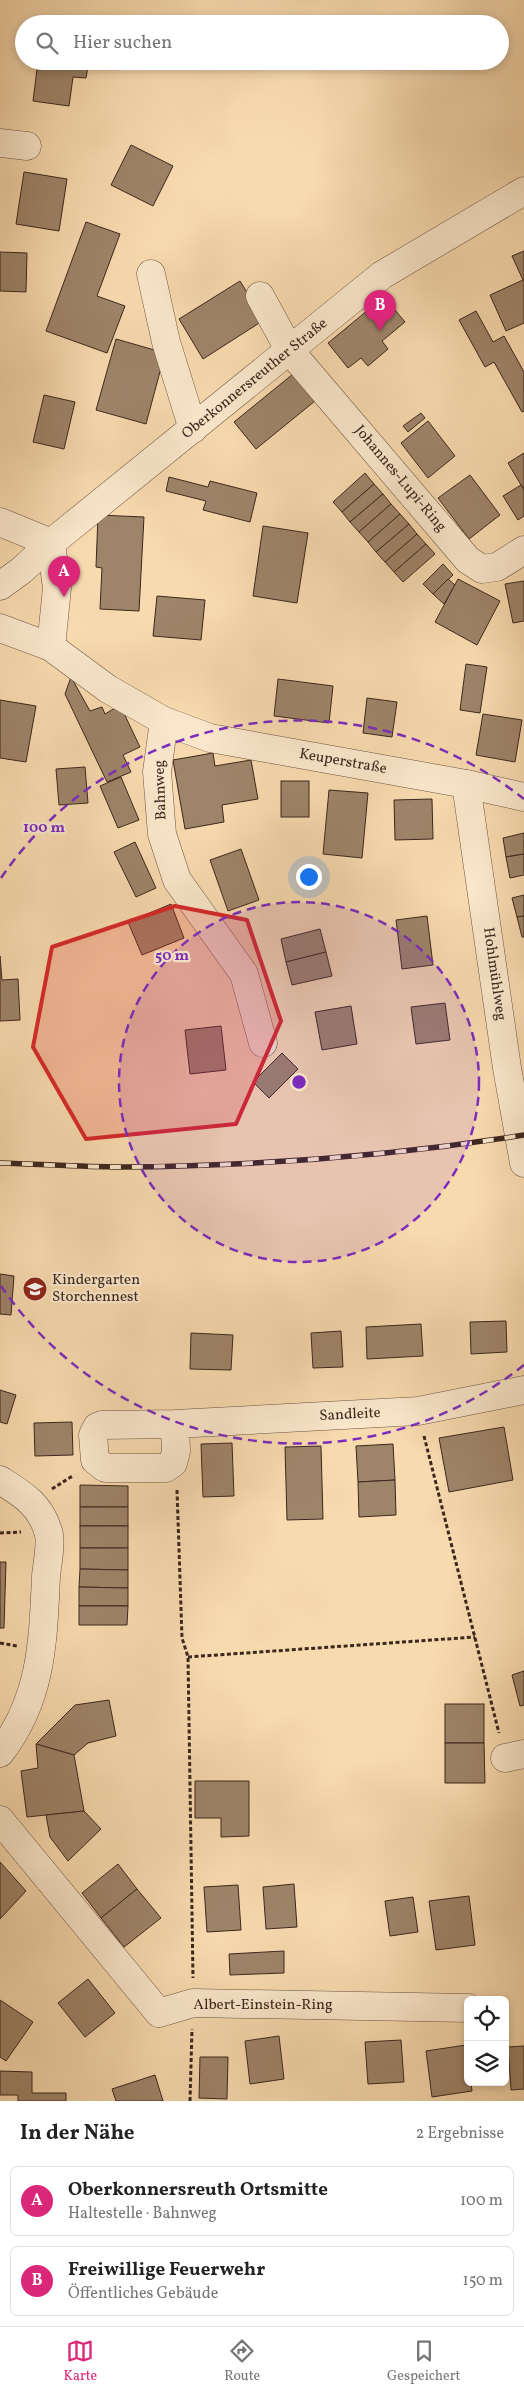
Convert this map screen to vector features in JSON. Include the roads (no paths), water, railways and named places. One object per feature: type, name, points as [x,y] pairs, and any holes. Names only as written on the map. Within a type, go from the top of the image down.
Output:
[{"type":"street","points":[[0,143],[27,146]]},
{"type":"street","name":"Oberkonnersreuther Straße","points":[[0,586],[382,275],[524,191]]},
{"type":"street","points":[[151,274],[166,342],[193,429]]},
{"type":"street","points":[[260,296],[290,351]]},
{"type":"street","name":"Johannes-Lupi-Ring","points":[[290,351],[468,560],[482,569],[497,566],[524,550]]},
{"type":"street","points":[[0,522],[51,543],[57,588],[51,647]]},
{"type":"street","points":[[0,628],[51,647],[108,689],[164,721]]},
{"type":"street","name":"Keuperstraße","points":[[164,721],[210,738],[466,784],[524,797]]},
{"type":"street","name":"Bahnweg","points":[[164,721],[157,772],[162,834],[177,880],[244,974],[263,1043]]},
{"type":"street","name":"Hohlmühlweg","points":[[466,784],[507,1068],[524,1163]]},
{"type":"street","name":"Sandleite","points":[[175,1424],[176,1451],[173,1463],[166,1468],[105,1468],[95,1460],[93,1435],[97,1428],[102,1425],[175,1424],[418,1411],[524,1390]]},
{"type":"street","points":[[0,1480],[32,1501],[49,1532],[42,1651],[38,1671],[16,1732],[0,1753]]},
{"type":"street","name":"Albert-Einstein-Ring","points":[[0,1820],[159,2013],[193,2003],[464,2008]]},
{"type":"railway","points":[[0,1163],[91,1167],[222,1165],[374,1154],[524,1135]]},
{"type":"place","name":"Freiwillige Feuerwehr","points":[[380,331]]},
{"type":"place","name":"Oberkonnersreuth Ortsmitte","points":[[64,597]]},
{"type":"place","name":"Kindergarten Storchennest","points":[[35,1289]]}]
